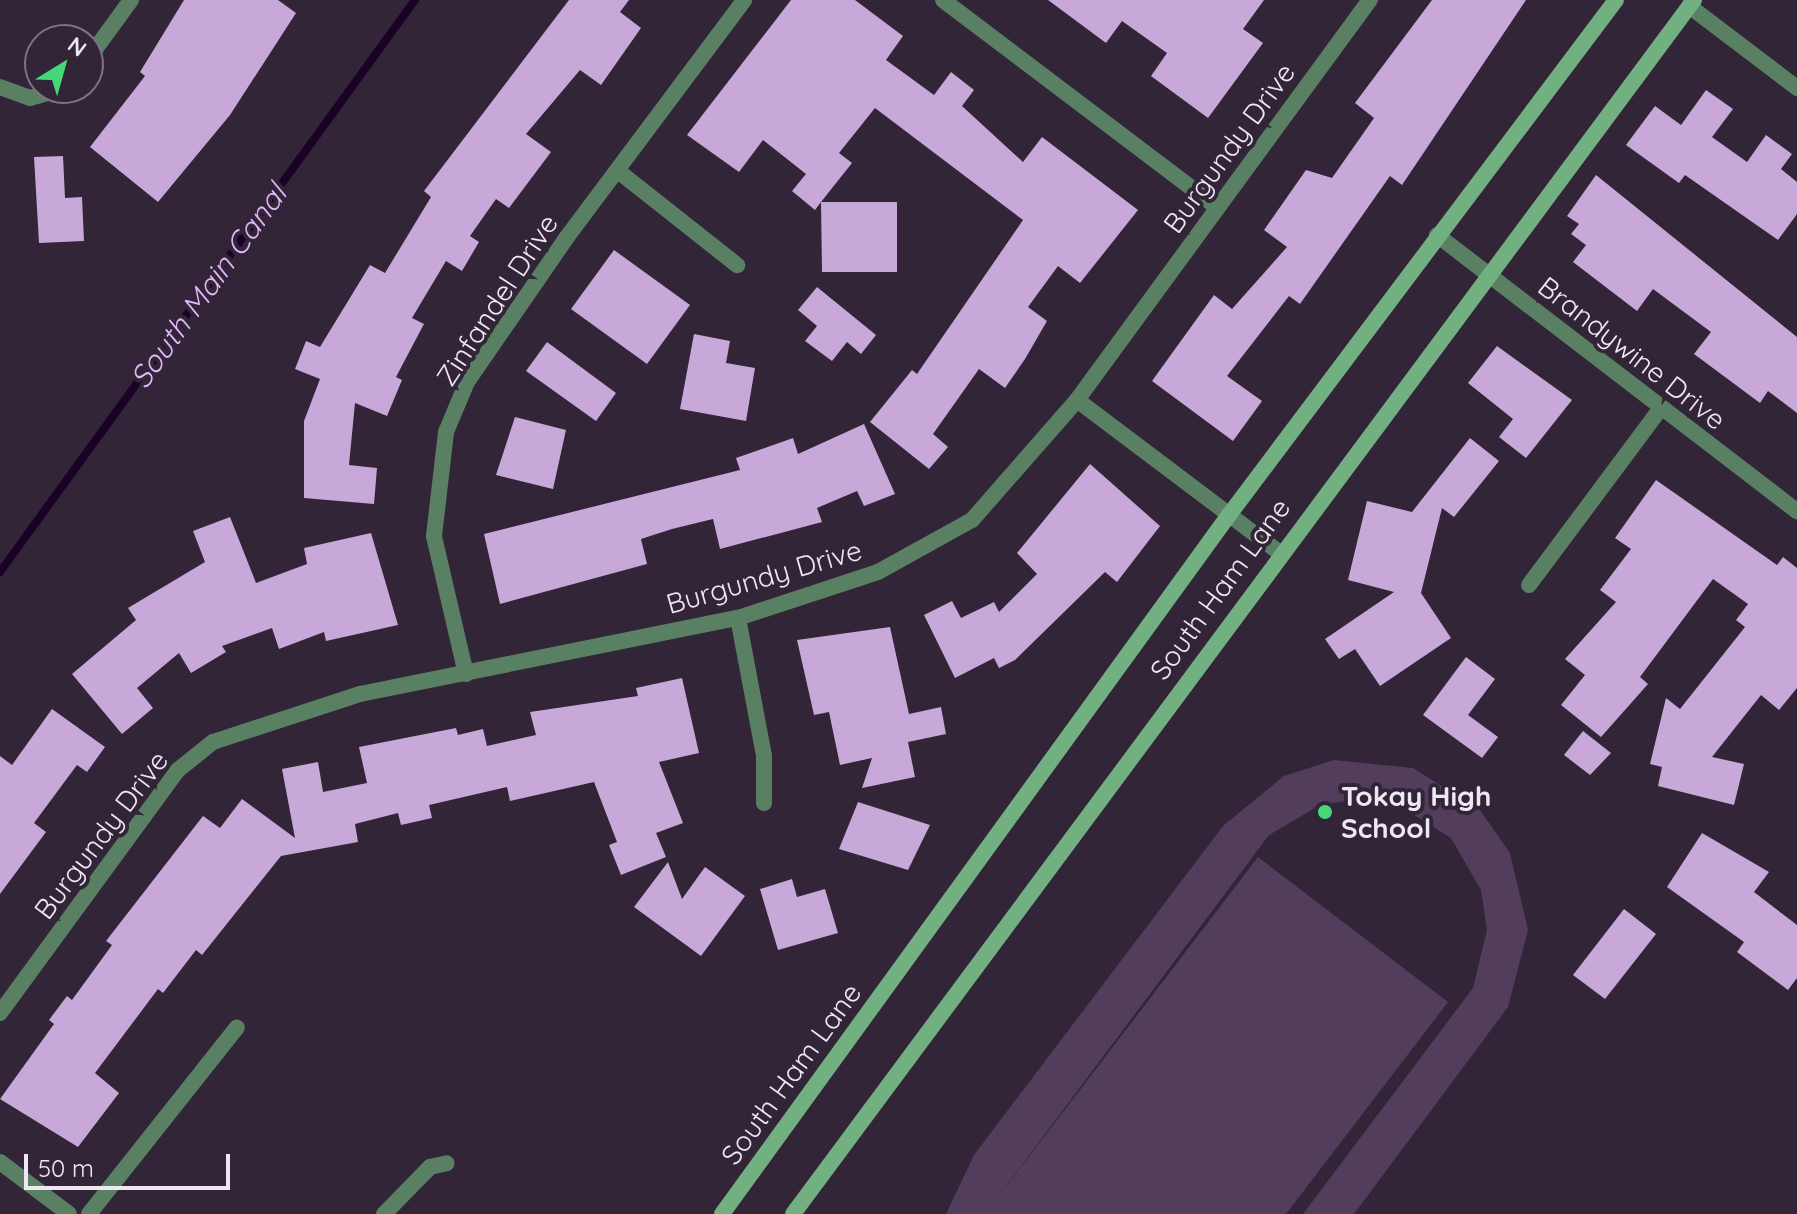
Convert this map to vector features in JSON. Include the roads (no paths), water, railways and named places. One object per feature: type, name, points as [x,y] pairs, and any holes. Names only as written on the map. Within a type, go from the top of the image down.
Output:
[{"type":"main road","name":"South Ham Lane","points":[[722,1214],[1229,515],[1616,0]]},
{"type":"main road","name":"South Ham Lane","points":[[793,1214],[1279,552],[1692,3]]},
{"type":"street","points":[[104,37],[131,0]]},
{"type":"street","name":"Zinfandel Drive","points":[[466,674],[434,536],[446,432],[467,382],[744,0]]},
{"type":"street","points":[[943,0],[1217,207]]},
{"type":"street","name":"Burgundy Drive","points":[[0,1013],[178,770],[213,742],[360,694],[738,618],[928,550],[972,520],[1077,400],[1370,0]]},
{"type":"street","points":[[1692,3],[1797,88]]},
{"type":"street","points":[[0,87],[24,96]]},
{"type":"street","points":[[618,171],[737,265]]},
{"type":"street","name":"Brandywine Drive","points":[[1437,235],[1797,511]]},
{"type":"street","points":[[1077,400],[1279,552]]},
{"type":"street","points":[[1529,585],[1661,408]]},
{"type":"street","points":[[738,618],[764,756],[764,803]]},
{"type":"street","points":[[89,1214],[237,1027]]},
{"type":"street","points":[[0,1162],[69,1214]]},
{"type":"street","points":[[384,1214],[430,1167],[447,1163]]},
{"type":"waterway","name":"South Main Canal","points":[[0,572],[415,0]]},
{"type":"place","name":"Tokay High School","points":[[1325,812]]}]
